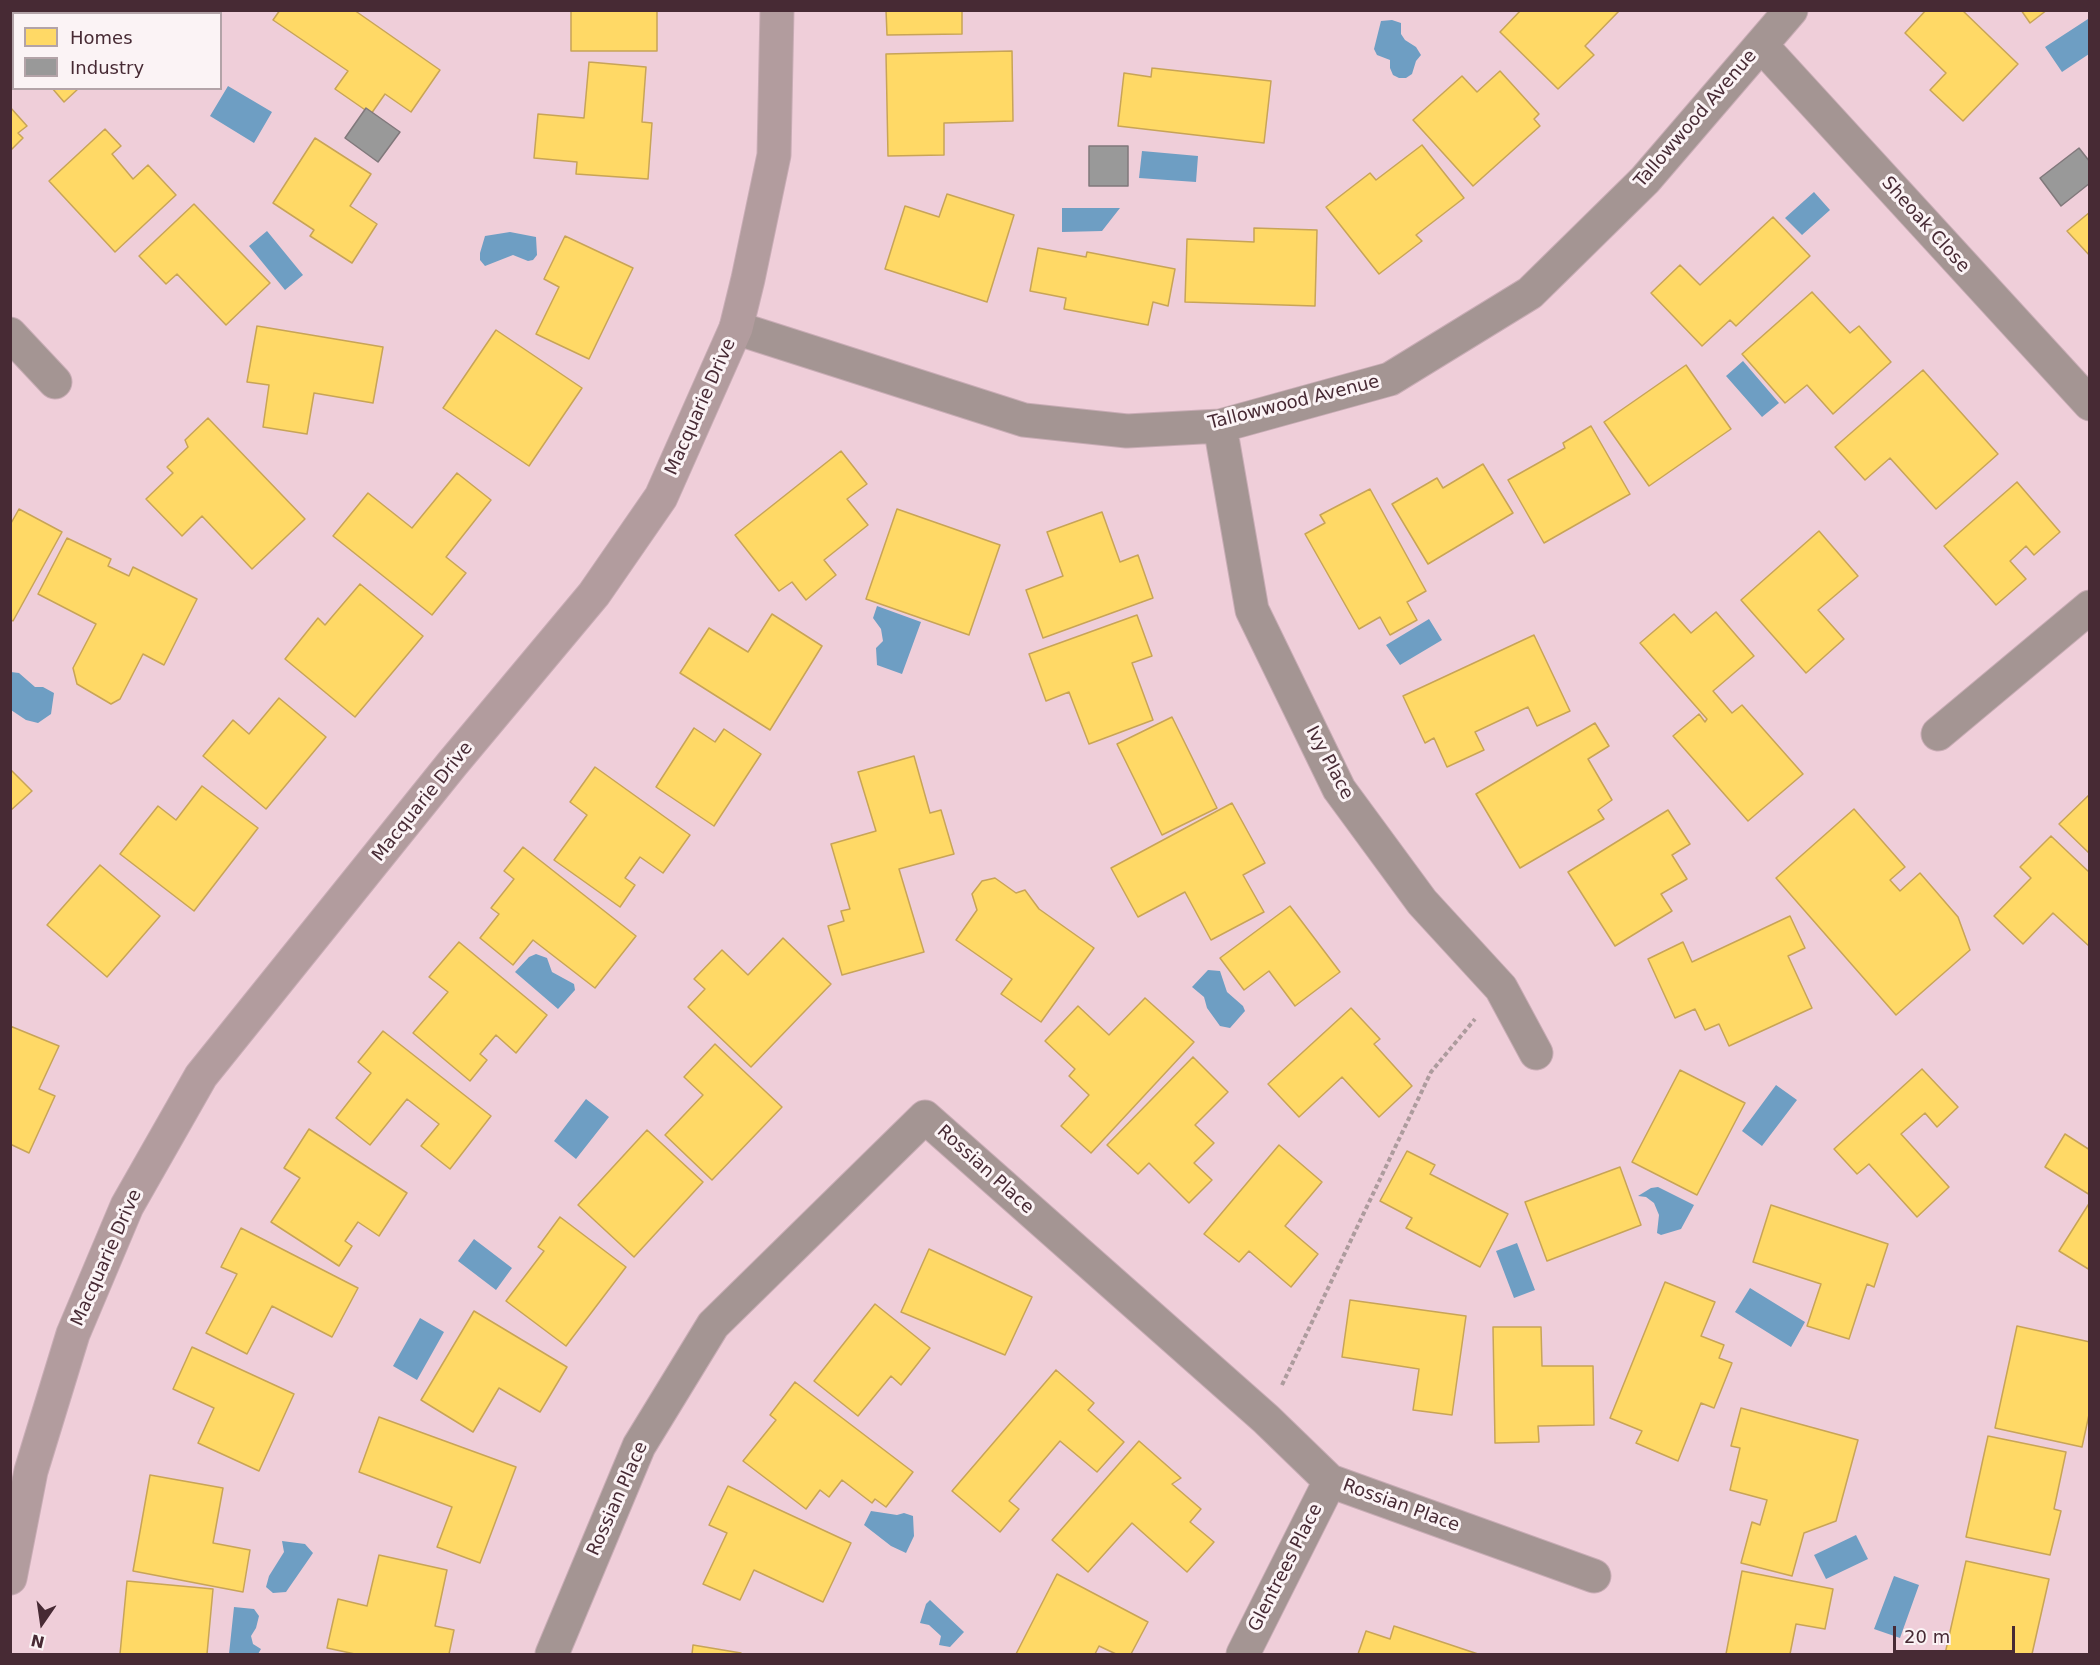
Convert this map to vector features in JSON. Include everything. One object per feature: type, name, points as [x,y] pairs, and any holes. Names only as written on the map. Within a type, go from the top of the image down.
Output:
[{"type":"main road","name":"Macquarie Drive","points":[[10,1578],[32,1471],[73,1335],[127,1206],[201,1077],[452,764],[594,594],[661,497],[736,328],[748,279],[774,155],[777,10]]},
{"type":"street","name":"Tallowwood Avenue","points":[[736,328],[1024,420],[1127,431],[1220,426],[1390,379],[1530,293],[1645,180],[1791,10]]},
{"type":"street","name":"Sheoak Close","points":[[1761,45],[2090,404]]},
{"type":"street","points":[[10,334],[55,382]]},
{"type":"street","name":"Ivy Place","points":[[1220,426],[1252,610],[1339,789],[1422,902],[1501,988],[1536,1053]]},
{"type":"street","points":[[1938,734],[2090,607]]},
{"type":"street","name":"Rossian Place","points":[[552,1654],[639,1446],[713,1325],[926,1117],[1266,1419],[1330,1481],[1594,1576]]},
{"type":"street","name":"Glentrees Place","points":[[1243,1654],[1330,1481]]},
{"type":"path","points":[[1266,1419],[1431,1072],[1501,988]]},
{"type":"water","points":[[2088,19],[2089,54],[2062,72],[2045,47]]},
{"type":"water","points":[[1392,20],[1401,23],[1401,34],[1405,40],[1416,47],[1421,55],[1416,61],[1412,74],[1406,78],[1393,75],[1390,60],[1377,55],[1374,49],[1381,21]]},
{"type":"water","points":[[228,86],[272,112],[254,143],[210,116]]},
{"type":"water","points":[[1142,151],[1198,156],[1196,182],[1139,178]]},
{"type":"water","points":[[1814,192],[1830,210],[1802,235],[1785,218]]},
{"type":"water","points":[[1062,208],[1120,208],[1102,231],[1062,232]]},
{"type":"water","points":[[267,231],[303,275],[285,290],[249,246]]},
{"type":"water","points":[[510,232],[536,237],[537,255],[533,260],[528,261],[513,255],[485,266],[480,260],[480,253],[485,236]]},
{"type":"water","points":[[1743,361],[1779,403],[1762,417],[1726,376]]},
{"type":"water","points":[[877,606],[921,622],[902,674],[877,665],[876,648],[883,641],[881,629],[873,618]]},
{"type":"water","points":[[1429,619],[1442,640],[1400,665],[1386,645]]},
{"type":"water","points":[[11,672],[19,673],[35,687],[43,687],[54,693],[51,714],[38,723],[26,720],[11,710]]},
{"type":"water","points":[[536,954],[547,958],[552,972],[574,984],[575,990],[558,1009],[515,972],[529,957]]},
{"type":"water","points":[[1208,970],[1220,971],[1227,992],[1243,1006],[1245,1011],[1230,1028],[1220,1026],[1207,1008],[1204,997],[1192,987]]},
{"type":"water","points":[[1776,1085],[1797,1100],[1762,1146],[1742,1131]]},
{"type":"water","points":[[586,1099],[609,1117],[576,1159],[554,1141]]},
{"type":"water","points":[[1658,1187],[1694,1205],[1681,1229],[1661,1235],[1657,1233],[1659,1215],[1654,1203],[1646,1197],[1638,1196],[1651,1188]]},
{"type":"water","points":[[474,1239],[512,1268],[496,1290],[458,1261]]},
{"type":"water","points":[[1517,1243],[1535,1290],[1514,1298],[1496,1251]]},
{"type":"water","points":[[1750,1288],[1805,1322],[1791,1347],[1735,1312]]},
{"type":"water","points":[[420,1318],[444,1332],[417,1380],[393,1366]]},
{"type":"water","points":[[871,1511],[897,1515],[904,1513],[913,1516],[914,1536],[906,1553],[891,1546],[864,1525]]},
{"type":"water","points":[[1856,1535],[1868,1559],[1826,1579],[1814,1555]]},
{"type":"water","points":[[282,1541],[305,1544],[313,1553],[286,1592],[273,1593],[266,1587],[269,1576],[284,1552]]},
{"type":"water","points":[[1894,1576],[1919,1585],[1900,1638],[1874,1629]]},
{"type":"water","points":[[930,1600],[964,1632],[950,1647],[939,1645],[941,1636],[929,1625],[920,1623],[926,1604]]},
{"type":"water","points":[[234,1607],[254,1609],[259,1616],[251,1636],[253,1644],[261,1649],[258,1654],[229,1654]]},
{"type":"building: Homes","points":[[17,10],[79,10],[80,12],[18,12]]},
{"type":"building: Homes","points":[[93,10],[131,10],[130,12],[94,12]]},
{"type":"building: Homes","points":[[280,10],[354,10],[440,70],[411,112],[385,94],[371,114],[335,89],[348,71],[273,20]]},
{"type":"building: Homes","points":[[571,10],[657,10],[657,51],[571,51]]},
{"type":"building: Homes","points":[[886,10],[962,10],[962,34],[887,35]]},
{"type":"building: Homes","points":[[1521,10],[1620,10],[1585,46],[1594,55],[1558,89],[1500,32]]},
{"type":"building: Homes","points":[[1926,10],[1962,10],[2018,64],[1963,121],[1930,90],[1946,73],[1905,33]]},
{"type":"building: Homes","points":[[2021,10],[2047,10],[2030,23]]},
{"type":"building: Homes","points":[[12,44],[12,80],[10,78],[10,45]]},
{"type":"building: Homes","points":[[1012,51],[1013,121],[944,123],[944,155],[888,156],[886,54]]},
{"type":"building: Homes","points":[[589,62],[646,67],[642,122],[652,123],[648,179],[576,174],[577,162],[534,158],[538,114],[584,118]]},
{"type":"building: Homes","points":[[1152,68],[1271,81],[1264,143],[1118,126],[1124,73],[1151,77]]},
{"type":"building: Homes","points":[[1500,71],[1539,114],[1534,119],[1540,126],[1473,186],[1413,120],[1462,76],[1477,92]]},
{"type":"building: Homes","points":[[54,90],[77,90],[64,102]]},
{"type":"building: Homes","points":[[10,107],[27,126],[18,133],[23,138],[10,151]]},
{"type":"building: Homes","points":[[105,129],[121,146],[112,154],[133,179],[148,165],[176,195],[115,252],[49,181]]},
{"type":"building: Homes","points":[[315,138],[371,174],[350,206],[377,224],[352,263],[310,236],[314,230],[273,203]]},
{"type":"building: Homes","points":[[1422,145],[1464,198],[1416,235],[1422,241],[1379,274],[1326,207],[1370,173],[1376,180]]},
{"type":"building: Homes","points":[[947,194],[1014,215],[987,302],[885,269],[905,206],[939,217]]},
{"type":"building: Homes","points":[[194,204],[270,283],[226,325],[177,274],[166,284],[139,256]]},
{"type":"building: Homes","points":[[2090,212],[2090,256],[2067,231]]},
{"type":"building: Homes","points":[[1773,217],[1810,256],[1736,326],[1730,320],[1702,346],[1651,293],[1680,265],[1700,285]]},
{"type":"building: Homes","points":[[1254,228],[1317,230],[1315,306],[1185,302],[1187,239],[1254,242]]},
{"type":"building: Homes","points":[[565,236],[633,268],[589,359],[536,334],[559,287],[544,279]]},
{"type":"building: Homes","points":[[1038,248],[1086,257],[1087,252],[1175,269],[1168,306],[1153,302],[1148,325],[1064,309],[1066,298],[1030,291]]},
{"type":"building: Homes","points":[[1812,292],[1850,333],[1859,326],[1891,362],[1833,414],[1807,385],[1785,403],[1742,354]]},
{"type":"building: Homes","points":[[257,326],[383,347],[373,403],[314,393],[307,434],[263,427],[269,385],[247,382]]},
{"type":"building: Homes","points":[[496,330],[582,388],[529,466],[443,408]]},
{"type":"building: Homes","points":[[1686,365],[1731,429],[1649,486],[1604,422]]},
{"type":"building: Homes","points":[[1923,370],[1998,454],[1936,509],[1890,458],[1865,480],[1835,447]]},
{"type":"building: Homes","points":[[208,418],[305,519],[252,569],[202,516],[182,536],[146,499],[173,473],[167,467],[188,447],[185,440]]},
{"type":"building: Homes","points":[[1591,426],[1630,494],[1544,543],[1508,480],[1565,448],[1563,443]]},
{"type":"building: Homes","points":[[841,451],[867,484],[847,499],[868,525],[824,560],[836,575],[806,600],[792,582],[779,591],[735,535]]},
{"type":"building: Homes","points":[[1483,464],[1513,513],[1428,564],[1392,504],[1437,478],[1443,488]]},
{"type":"building: Homes","points":[[457,473],[491,500],[446,557],[466,573],[432,615],[333,536],[368,493],[412,528]]},
{"type":"building: Homes","points":[[2017,482],[2060,532],[2034,555],[2026,546],[2010,561],[2026,579],[1996,605],[1944,546]]},
{"type":"building: Homes","points":[[1370,489],[1426,591],[1407,602],[1417,620],[1390,635],[1380,617],[1359,629],[1305,534],[1325,523],[1320,515]]},
{"type":"building: Homes","points":[[19,509],[62,532],[13,621],[10,619],[10,525]]},
{"type":"building: Homes","points":[[897,509],[1000,545],[969,635],[866,599]]},
{"type":"building: Homes","points":[[1102,512],[1120,562],[1138,555],[1153,598],[1043,638],[1026,590],[1063,576],[1047,532]]},
{"type":"building: Homes","points":[[1819,531],[1858,576],[1818,610],[1844,639],[1806,673],[1741,600]]},
{"type":"building: Homes","points":[[67,538],[111,559],[108,566],[129,576],[133,567],[197,599],[164,665],[143,654],[120,699],[111,704],[77,684],[73,668],[96,624],[38,594]]},
{"type":"building: Homes","points":[[360,584],[423,636],[355,717],[285,659],[318,618],[325,625]]},
{"type":"building: Homes","points":[[1716,612],[1754,656],[1713,691],[1732,713],[1742,705],[1803,774],[1748,821],[1673,736],[1699,714],[1705,722],[1707,719],[1640,643],[1674,614],[1691,633]]},
{"type":"building: Homes","points":[[772,614],[822,646],[770,730],[680,673],[709,628],[748,652]]},
{"type":"building: Homes","points":[[1137,615],[1152,656],[1132,663],[1153,720],[1089,744],[1069,692],[1046,701],[1029,654]]},
{"type":"building: Homes","points":[[1534,635],[1570,711],[1537,726],[1528,707],[1475,732],[1484,750],[1447,767],[1434,738],[1425,743],[1403,696]]},
{"type":"building: Homes","points":[[279,698],[326,737],[266,809],[203,756],[233,720],[249,734]]},
{"type":"building: Homes","points":[[1172,717],[1217,808],[1162,835],[1117,744]]},
{"type":"building: Homes","points":[[1595,723],[1609,746],[1588,759],[1612,800],[1598,810],[1604,819],[1520,868],[1476,794]]},
{"type":"building: Homes","points":[[694,728],[715,742],[724,729],[761,754],[714,826],[656,787]]},
{"type":"building: Homes","points":[[914,756],[930,813],[941,810],[954,854],[899,869],[924,952],[842,975],[828,926],[844,921],[841,911],[850,909],[831,844],[876,831],[858,772]]},
{"type":"building: Homes","points":[[595,767],[690,835],[663,873],[640,857],[625,878],[635,885],[620,907],[554,860],[587,815],[570,802]]},
{"type":"building: Homes","points":[[10,769],[32,791],[10,811]]},
{"type":"building: Homes","points":[[202,786],[258,828],[194,911],[120,854],[158,806],[176,820]]},
{"type":"building: Homes","points":[[2090,794],[2090,854],[2059,824]]},
{"type":"building: Homes","points":[[1232,803],[1265,863],[1243,875],[1264,912],[1211,940],[1185,892],[1138,917],[1111,868]]},
{"type":"building: Homes","points":[[1854,809],[1905,867],[1890,880],[1900,891],[1920,873],[1958,917],[1970,950],[1896,1015],[1776,878]]},
{"type":"building: Homes","points":[[1668,810],[1690,844],[1672,855],[1687,879],[1661,894],[1672,911],[1615,946],[1568,872]]},
{"type":"building: Homes","points":[[2051,836],[2090,873],[2090,947],[2053,913],[2023,944],[1994,916],[2031,878],[2020,867]]},
{"type":"building: Homes","points":[[523,847],[636,936],[595,988],[533,940],[513,965],[480,938],[499,914],[491,908],[514,879],[504,871]]},
{"type":"building: Homes","points":[[100,865],[160,916],[107,977],[47,925]]},
{"type":"building: Homes","points":[[995,878],[1016,893],[1025,890],[1039,909],[1094,948],[1041,1022],[1001,994],[1012,979],[956,940],[977,910],[972,894],[982,881]]},
{"type":"building: Homes","points":[[1290,906],[1340,972],[1295,1006],[1269,971],[1244,990],[1220,958]]},
{"type":"building: Homes","points":[[1790,916],[1805,948],[1788,956],[1812,1008],[1729,1046],[1719,1024],[1705,1030],[1695,1009],[1675,1018],[1648,959],[1683,942],[1692,962]]},
{"type":"building: Homes","points":[[783,938],[831,984],[751,1067],[688,1007],[705,989],[694,979],[722,950],[748,975]]},
{"type":"building: Homes","points":[[459,942],[547,1015],[516,1053],[496,1035],[480,1054],[487,1060],[470,1081],[413,1033],[448,992],[429,977]]},
{"type":"building: Homes","points":[[1145,998],[1194,1042],[1091,1153],[1061,1126],[1089,1095],[1069,1076],[1075,1069],[1045,1041],[1078,1006],[1109,1035]]},
{"type":"building: Homes","points":[[1351,1008],[1380,1039],[1374,1044],[1412,1086],[1379,1117],[1342,1077],[1299,1117],[1268,1084]]},
{"type":"building: Homes","points":[[10,1026],[59,1046],[39,1089],[55,1096],[29,1153],[10,1144]]},
{"type":"building: Homes","points":[[383,1031],[491,1116],[450,1169],[421,1146],[439,1124],[407,1099],[370,1145],[336,1118],[371,1073],[358,1062]]},
{"type":"building: Homes","points":[[715,1044],[782,1107],[712,1180],[665,1135],[703,1095],[684,1077]]},
{"type":"building: Homes","points":[[1193,1057],[1228,1092],[1195,1125],[1214,1143],[1194,1163],[1212,1180],[1189,1203],[1149,1163],[1138,1174],[1107,1145]]},
{"type":"building: Homes","points":[[1922,1069],[1958,1107],[1937,1127],[1925,1113],[1901,1134],[1949,1187],[1917,1217],[1869,1164],[1857,1174],[1834,1149]]},
{"type":"building: Homes","points":[[1680,1070],[1745,1103],[1697,1195],[1632,1162]]},
{"type":"building: Homes","points":[[309,1129],[407,1193],[379,1236],[358,1222],[345,1241],[352,1246],[339,1266],[271,1222],[300,1178],[284,1168]]},
{"type":"building: Homes","points":[[647,1130],[703,1182],[634,1257],[578,1205]]},
{"type":"building: Homes","points":[[2065,1134],[2090,1150],[2090,1195],[2045,1167]]},
{"type":"building: Homes","points":[[1279,1145],[1322,1182],[1285,1226],[1318,1254],[1291,1287],[1249,1251],[1239,1262],[1204,1234]]},
{"type":"building: Homes","points":[[1407,1151],[1435,1165],[1430,1174],[1508,1214],[1480,1267],[1406,1228],[1412,1218],[1380,1201]]},
{"type":"building: Homes","points":[[1620,1167],[1641,1225],[1547,1261],[1525,1202]]},
{"type":"building: Homes","points":[[2090,1202],[2090,1270],[2059,1251]]},
{"type":"building: Homes","points":[[1771,1205],[1888,1244],[1874,1287],[1867,1284],[1849,1339],[1807,1326],[1821,1284],[1753,1262]]},
{"type":"building: Homes","points":[[560,1217],[626,1267],[566,1346],[506,1301],[544,1251],[538,1247]]},
{"type":"building: Homes","points":[[241,1228],[358,1288],[332,1337],[272,1306],[247,1354],[206,1333],[237,1274],[221,1267]]},
{"type":"building: Homes","points":[[929,1249],[1032,1297],[1005,1355],[901,1312]]},
{"type":"building: Homes","points":[[1665,1282],[1715,1302],[1701,1336],[1724,1345],[1719,1358],[1732,1363],[1714,1408],[1701,1403],[1678,1461],[1636,1443],[1642,1431],[1610,1418]]},
{"type":"building: Homes","points":[[1350,1300],[1466,1316],[1452,1415],[1413,1410],[1419,1369],[1342,1357]]},
{"type":"building: Homes","points":[[875,1304],[930,1348],[901,1385],[891,1376],[858,1416],[814,1381]]},
{"type":"building: Homes","points":[[474,1311],[567,1367],[540,1412],[499,1388],[473,1432],[421,1400]]},
{"type":"building: Homes","points":[[2017,1326],[2090,1342],[2090,1410],[2082,1447],[1995,1428]]},
{"type":"building: Homes","points":[[1493,1327],[1541,1327],[1542,1366],[1593,1366],[1594,1425],[1538,1426],[1539,1442],[1495,1443]]},
{"type":"building: Homes","points":[[192,1347],[294,1394],[259,1471],[198,1443],[214,1408],[173,1389]]},
{"type":"building: Homes","points":[[1056,1370],[1094,1403],[1088,1410],[1124,1442],[1097,1472],[1060,1441],[1009,1501],[1019,1509],[1000,1532],[952,1491]]},
{"type":"building: Homes","points":[[795,1382],[913,1472],[886,1507],[875,1499],[872,1503],[842,1480],[829,1497],[820,1490],[806,1509],[743,1461],[776,1420],[770,1415]]},
{"type":"building: Homes","points":[[1741,1408],[1858,1440],[1836,1521],[1804,1533],[1792,1576],[1741,1563],[1752,1522],[1760,1525],[1767,1500],[1730,1490],[1740,1448],[1731,1446]]},
{"type":"building: Homes","points":[[379,1417],[516,1467],[480,1563],[437,1547],[452,1507],[359,1472]]},
{"type":"building: Homes","points":[[1988,1436],[2066,1452],[2054,1509],[2061,1511],[2050,1555],[1966,1537]]},
{"type":"building: Homes","points":[[1139,1441],[1181,1478],[1172,1484],[1201,1509],[1190,1522],[1214,1542],[1187,1572],[1132,1523],[1088,1572],[1052,1540]]},
{"type":"building: Homes","points":[[150,1475],[223,1488],[213,1543],[250,1550],[243,1592],[133,1571]]},
{"type":"building: Homes","points":[[728,1486],[851,1543],[823,1602],[754,1570],[740,1600],[703,1584],[727,1533],[709,1525]]},
{"type":"building: Homes","points":[[379,1555],[447,1570],[435,1626],[454,1630],[449,1654],[355,1654],[327,1648],[338,1599],[367,1606]]},
{"type":"building: Homes","points":[[1966,1561],[2049,1579],[2032,1654],[1945,1654]]},
{"type":"building: Homes","points":[[1742,1571],[1833,1589],[1825,1629],[1796,1624],[1790,1654],[1726,1654]]},
{"type":"building: Homes","points":[[1057,1574],[1148,1622],[1131,1654],[1116,1654],[1099,1646],[1095,1654],[1016,1654]]},
{"type":"building: Homes","points":[[127,1581],[213,1589],[207,1654],[120,1654]]},
{"type":"building: Homes","points":[[1394,1626],[1478,1654],[1358,1654],[1366,1631],[1390,1639]]},
{"type":"building: Homes","points":[[693,1645],[741,1653],[741,1654],[692,1654]]},
{"type":"building: Industry","points":[[366,108],[400,132],[378,162],[345,138]]},
{"type":"building: Industry","points":[[1089,146],[1128,146],[1128,186],[1089,186]]},
{"type":"building: Industry","points":[[2079,148],[2090,162],[2090,183],[2061,206],[2040,178]]}]
